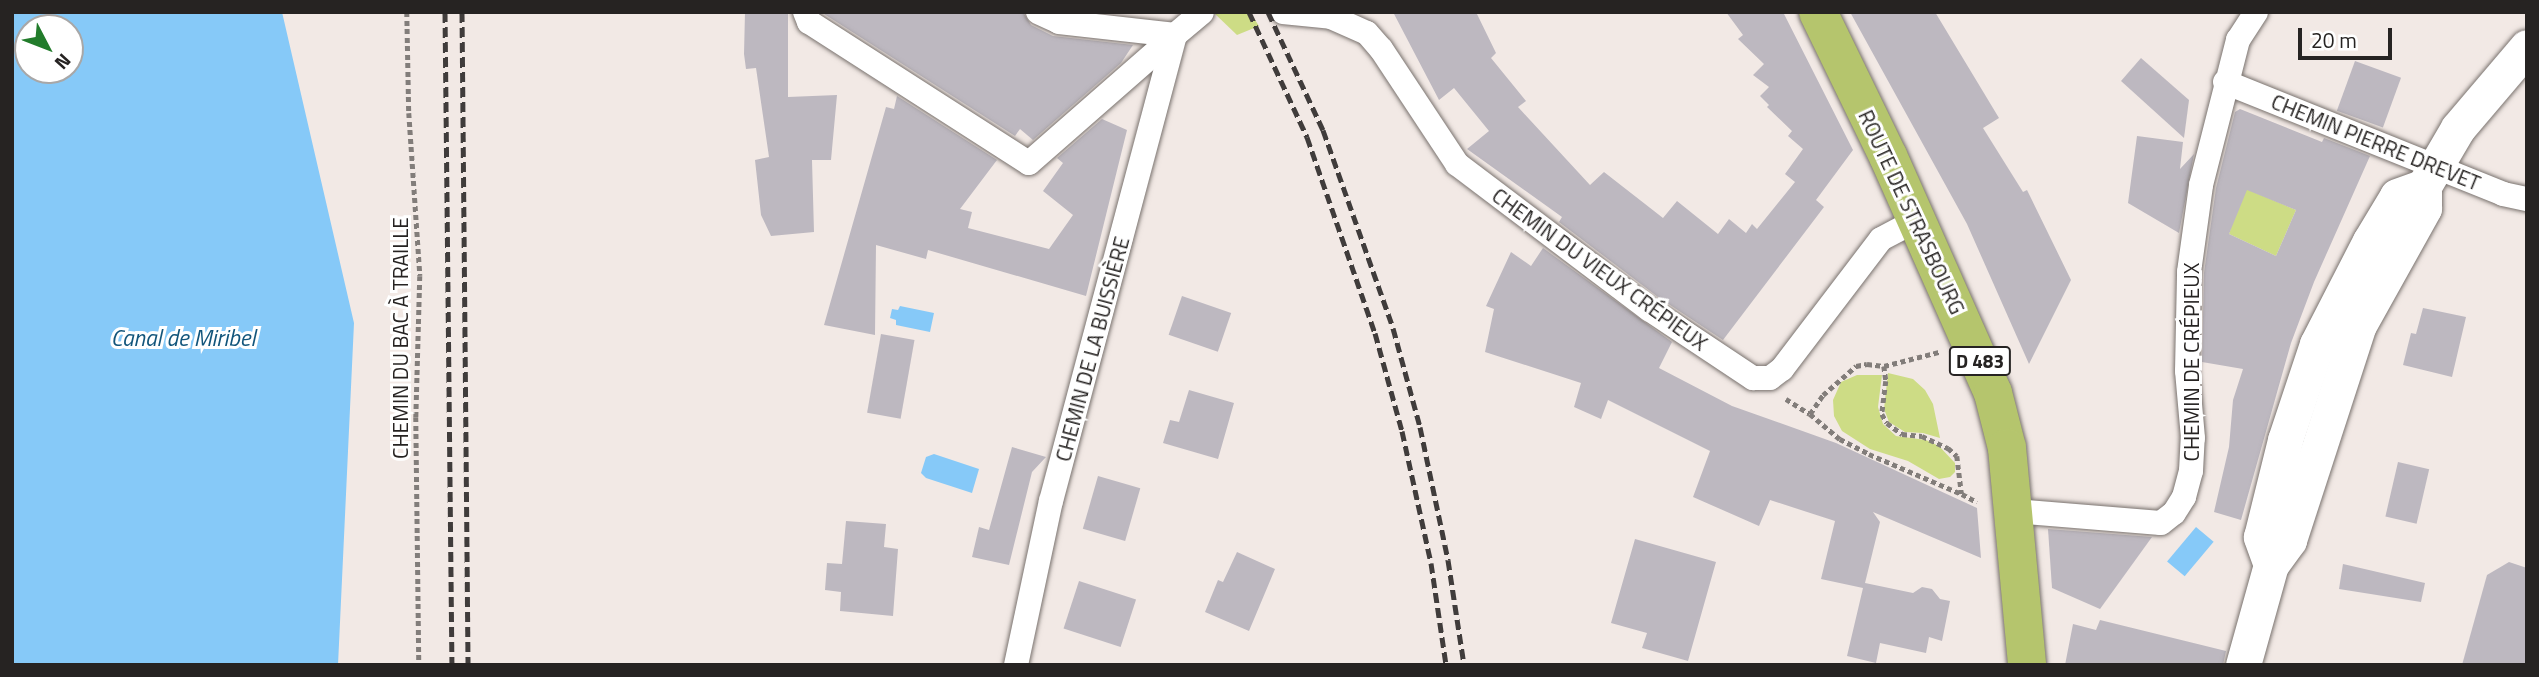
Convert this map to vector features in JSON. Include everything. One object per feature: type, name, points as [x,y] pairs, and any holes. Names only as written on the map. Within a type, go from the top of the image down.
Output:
[{"type":"main road","name":"ROUTE DE STRASBOURG","points":[[1818,12],[1917,220],[1993,393],[2007,448],[1999,508],[2027,665]]},
{"type":"street","points":[[805,12],[808,22],[1028,163],[1189,20]]},
{"type":"street","points":[[1038,12],[1059,22],[1189,20]]},
{"type":"street","name":"CHEMIN DE CRÉPIEUX","points":[[1999,508],[2161,523],[2174,513],[2184,497],[2191,471],[2193,438],[2188,371],[2189,272],[2201,185],[2225,82],[2238,40],[2256,12]]},
{"type":"street","name":"CHEMIN DU VIEUX CRÉPIEUX","points":[[1294,13],[1370,23],[1381,50],[1457,164],[1648,309],[1753,378]]},
{"type":"street","name":"CHEMIN DE LA BUISSIÈRE","points":[[1016,665],[1051,501],[1189,20]]},
{"type":"street","points":[[2242,665],[2271,565],[2289,540],[2359,325],[2424,208],[2430,176],[2458,128],[2527,47]]},
{"type":"street","name":"CHEMIN PIERRE DREVET","points":[[2225,82],[2430,176],[2527,199]]},
{"type":"street","points":[[1753,378],[1770,378],[1782,369],[1881,239],[1917,220]]},
{"type":"path","name":"CHEMIN DU BAC À TRAILLE","points":[[408,12],[410,113],[420,276],[416,417],[419,665]]},
{"type":"path","points":[[1810,414],[1823,396],[1856,366],[1884,366],[1944,351]]},
{"type":"path","points":[[1884,366],[1886,381],[1882,414],[1887,423],[1902,434],[1934,440],[1957,456],[1962,494]]},
{"type":"path","points":[[1753,378],[1810,414],[1840,439],[1869,454],[1999,508]]},
{"type":"green space","points":[[1213,12],[1250,12],[1259,26],[1237,35]]},
{"type":"green space","points":[[2235,184],[2296,210],[2276,256],[2229,234],[2240,199]]},
{"type":"green space","points":[[1888,373],[1913,379],[1925,390],[1933,404],[1940,438],[1905,432],[1889,422],[1884,409]]},
{"type":"green space","points":[[1857,375],[1882,375],[1878,407],[1883,424],[1896,436],[1926,440],[1939,446],[1955,463],[1955,472],[1950,477],[1939,479],[1908,461],[1870,449],[1842,431],[1834,416],[1833,400],[1841,382]]},
{"type":"water","name":"Canal de Miribel","points":[[12,12],[282,12],[354,323],[338,665],[12,665]]},
{"type":"water","points":[[900,306],[934,313],[930,332],[896,325],[896,320],[890,318],[892,309],[898,310]]},
{"type":"water","points":[[934,454],[979,469],[972,493],[926,478],[921,473],[926,457]]},
{"type":"water","points":[[2196,527],[2214,542],[2185,576],[2167,561]]},
{"type":"building","points":[[745,12],[788,12],[788,97],[837,95],[831,160],[812,160],[814,232],[771,236],[761,215],[755,160],[769,157],[756,68],[746,69]]},
{"type":"building","points":[[821,12],[1023,12],[1031,25],[1053,36],[1133,45],[1121,63],[1033,140],[1020,129],[1015,136]]},
{"type":"building","points":[[1393,12],[1476,12],[1496,53],[1491,58],[1526,101],[1518,107],[1590,185],[1604,172],[1663,218],[1677,201],[1718,234],[1729,219],[1746,233],[1752,224],[1757,229],[1795,182],[1785,174],[1803,149],[1788,136],[1792,131],[1767,107],[1769,105],[1760,96],[1769,87],[1753,75],[1764,64],[1738,39],[1743,35],[1726,12],[1783,12],[1853,150],[1816,200],[1824,207],[1723,340],[1658,297],[1559,222],[1562,217],[1467,149],[1489,131],[1454,88],[1439,100]]},
{"type":"building","points":[[1850,12],[1935,12],[1999,118],[1983,128],[2023,192],[2027,190],[2071,280],[2029,364],[1967,224]]},
{"type":"building","points":[[2141,58],[2189,100],[2184,138],[2121,81]]},
{"type":"building","points":[[2355,61],[2401,78],[2383,128],[2337,111]]},
{"type":"building","points":[[897,96],[997,160],[960,209],[972,212],[968,228],[1049,249],[1073,215],[1043,191],[1063,163],[1057,158],[1102,119],[1127,130],[1086,296],[928,250],[926,259],[876,245],[875,335],[824,325],[886,107],[894,109]]},
{"type":"building","points":[[2240,109],[2322,142],[2324,138],[2370,156],[2314,282],[2291,343],[2241,520],[2214,512],[2229,447],[2233,400],[2243,369],[2202,362],[2204,273],[2216,188],[2235,112]],"holes":[[[2247,190],[2296,210],[2276,256],[2229,234]]]},
{"type":"building","points":[[2137,136],[2183,142],[2180,169],[2194,154],[2179,233],[2128,203]]},
{"type":"building","points":[[1543,248],[1672,342],[1659,368],[1732,406],[1836,443],[1977,508],[1981,558],[1873,512],[1880,522],[1865,583],[1913,593],[1922,587],[1932,589],[1940,599],[1950,601],[1942,641],[1929,637],[1926,653],[1880,643],[1876,663],[1847,656],[1863,588],[1821,579],[1835,521],[1770,500],[1759,526],[1693,497],[1710,451],[1608,400],[1601,419],[1574,407],[1581,383],[1485,352],[1494,309],[1486,306],[1511,252],[1531,266]]},
{"type":"building","points":[[1182,296],[1231,313],[1218,352],[1169,335]]},
{"type":"building","points":[[2423,308],[2466,317],[2452,377],[2403,365],[2411,333],[2416,334]]},
{"type":"building","points":[[881,334],[914,340],[901,419],[867,413]]},
{"type":"building","points":[[1189,390],[1234,403],[1218,459],[1163,443],[1170,420],[1179,422]]},
{"type":"building","points":[[1012,447],[1046,457],[1032,472],[1009,565],[972,557],[979,527],[989,530]]},
{"type":"building","points":[[2398,462],[2429,469],[2417,524],[2385,517]]},
{"type":"building","points":[[1098,476],[1140,488],[1125,541],[1083,529]]},
{"type":"building","points":[[846,521],[886,524],[884,547],[898,549],[893,616],[840,611],[841,592],[825,590],[827,563],[842,564]]},
{"type":"building","points":[[2048,529],[2152,537],[2100,609],[2052,588]]},
{"type":"building","points":[[1635,539],[1716,562],[1688,661],[1642,648],[1647,633],[1611,623]]},
{"type":"building","points":[[1237,552],[1275,569],[1249,631],[1205,612],[1218,580],[1223,582]]},
{"type":"building","points":[[2509,562],[2527,568],[2527,665],[2462,665],[2487,575]]},
{"type":"building","points":[[2343,564],[2425,583],[2421,602],[2339,589]]},
{"type":"building","points":[[1079,581],[1136,600],[1121,647],[1064,629]]},
{"type":"building","points":[[2100,620],[2226,651],[2223,665],[2065,665],[2073,624],[2096,630]]},
{"type":"railway","points":[[445,12],[452,665]]},
{"type":"railway","points":[[462,12],[468,665]]},
{"type":"railway","points":[[1249,12],[1307,137],[1375,333],[1402,431],[1431,563],[1446,665]]},
{"type":"railway","points":[[1268,12],[1323,130],[1393,328],[1420,427],[1448,560],[1464,665]]}]
